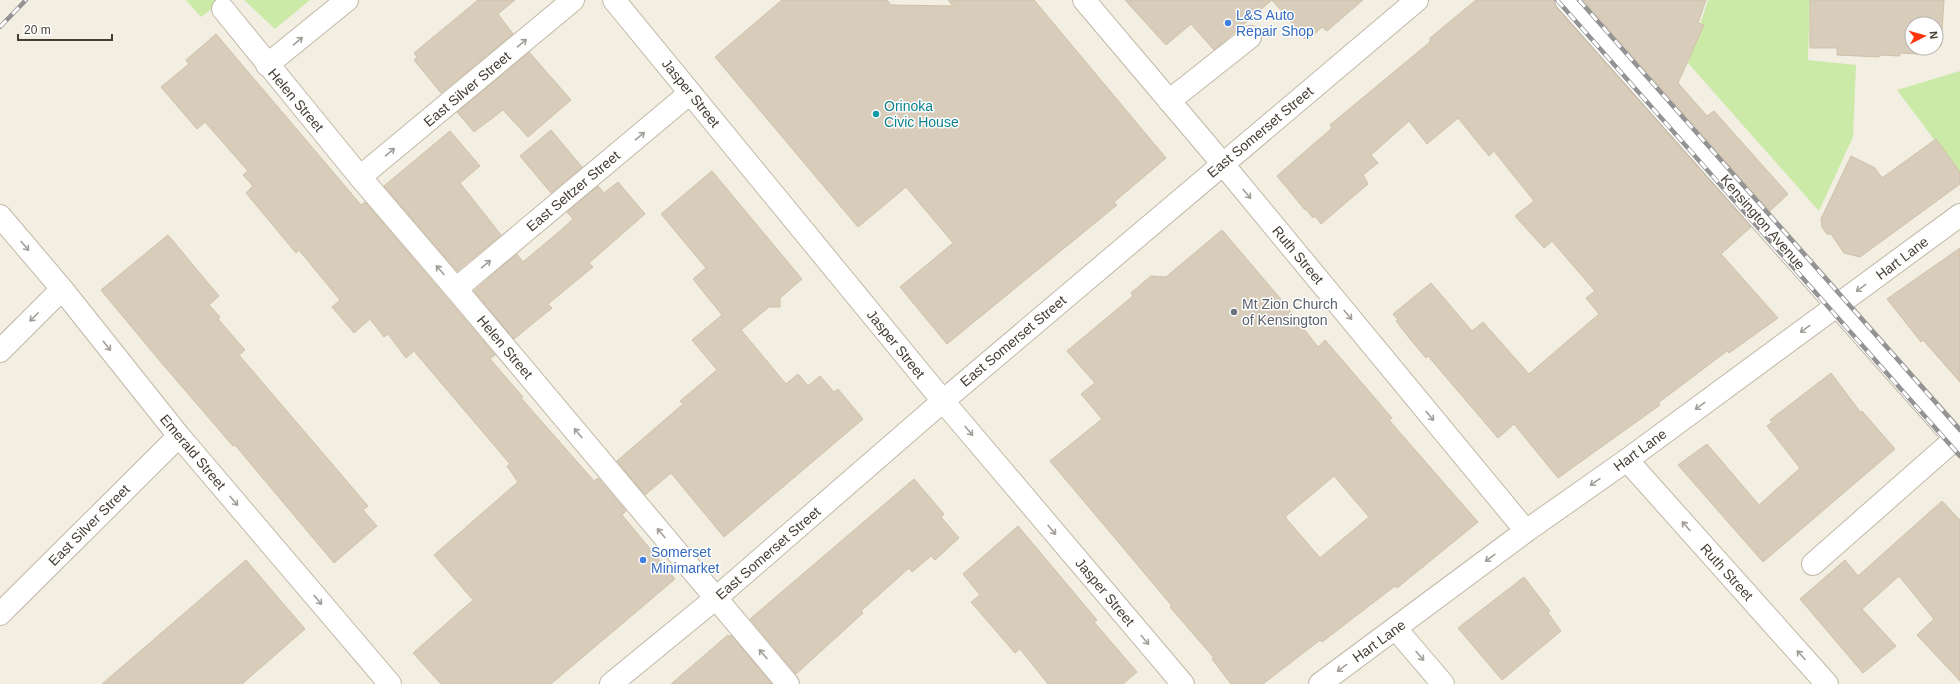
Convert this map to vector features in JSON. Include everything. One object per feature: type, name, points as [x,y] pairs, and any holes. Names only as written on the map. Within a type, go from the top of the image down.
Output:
[{"type":"street","points":[[268,66],[347,0]]},
{"type":"street","name":"East Silver Street","points":[[360,177],[573,0]]},
{"type":"street","name":"Jasper Street","points":[[614,0],[943,401],[1183,684]]},
{"type":"street","name":"Ruth Street","points":[[1084,0],[1222,163],[1526,531]]},
{"type":"street","name":"East Somerset Street","points":[[611,684],[716,598],[943,401],[1222,163],[1417,0]]},
{"type":"street","name":"Kensington Avenue","points":[[1566,0],[1958,442]]},
{"type":"street","name":"Helen Street","points":[[223,9],[360,177],[788,684]]},
{"type":"street","points":[[1169,101],[1250,37]]},
{"type":"street","name":"East Seltzer Street","points":[[456,289],[690,93]]},
{"type":"street","name":"Hart Lane","points":[[1320,684],[1526,531],[1627,460],[1960,215]]},
{"type":"street","name":"Emerald Street","points":[[0,216],[62,289],[179,436],[390,684]]},
{"type":"street","points":[[0,351],[62,289]]},
{"type":"street","name":"East Silver Street","points":[[0,614],[179,436]]},
{"type":"street","points":[[1813,564],[1958,442]]},
{"type":"street","name":"Ruth Street","points":[[1627,460],[1827,684]]},
{"type":"street","points":[[1396,629],[1443,684]]},
{"type":"green space","points":[[186,0],[223,0],[201,17]]},
{"type":"green space","points":[[244,0],[310,0],[275,29]]},
{"type":"green space","points":[[1708,0],[1810,0],[1808,60],[1856,65],[1853,137],[1819,211],[1688,63]]},
{"type":"green space","points":[[1960,71],[1960,174],[1897,90]]},
{"type":"building","points":[[478,0],[515,0],[498,14],[513,34],[441,93],[414,60],[417,57],[414,53]]},
{"type":"building","name":"Orinoka Civic House","points":[[782,0],[887,0],[891,5],[953,6],[948,0],[1034,0],[1166,158],[1114,202],[1117,205],[947,344],[900,287],[953,243],[906,187],[858,227],[715,57]]},
{"type":"building","points":[[1125,0],[1272,0],[1214,50],[1191,24],[1166,45]]},
{"type":"building","points":[[1272,0],[1363,0],[1327,31],[1322,27],[1307,41]]},
{"type":"building","points":[[1476,0],[1554,0],[1557,8],[1751,227],[1721,254],[1778,318],[1729,353],[1727,351],[1658,403],[1660,405],[1558,478],[1514,424],[1498,438],[1428,356],[1426,358],[1396,321],[1398,320],[1393,314],[1431,283],[1472,331],[1483,322],[1529,374],[1599,314],[1586,298],[1595,291],[1552,241],[1544,248],[1515,216],[1534,201],[1494,151],[1489,156],[1458,118],[1427,144],[1409,121],[1371,155],[1378,163],[1363,175],[1368,184],[1321,224],[1315,216],[1313,218],[1306,209],[1305,210],[1277,176],[1332,128],[1330,125],[1430,42],[1430,38]]},
{"type":"building","points":[[1583,0],[1706,0],[1698,23],[1704,25],[1678,83],[1707,116],[1714,111],[1788,194],[1770,211]]},
{"type":"building","points":[[1810,0],[1944,0],[1943,16],[1904,16],[1904,53],[1900,53],[1900,56],[1880,55],[1879,57],[1837,55],[1837,48],[1810,48]]},
{"type":"building","points":[[216,34],[361,205],[365,202],[495,355],[490,359],[523,397],[521,398],[594,481],[598,478],[626,511],[622,515],[675,579],[551,684],[441,684],[413,653],[473,600],[434,555],[518,482],[507,466],[510,464],[414,351],[406,358],[388,334],[384,337],[370,319],[354,333],[332,307],[340,300],[299,250],[296,253],[246,193],[253,186],[243,175],[248,171],[205,122],[197,129],[161,87],[189,64],[186,60]]},
{"type":"building","points":[[529,52],[571,100],[528,137],[503,110],[474,132],[457,112]]},
{"type":"building","points":[[551,130],[582,167],[551,193],[520,156]]},
{"type":"building","points":[[450,131],[480,166],[460,183],[501,235],[457,271],[384,186]]},
{"type":"building","points":[[1936,139],[1960,172],[1960,184],[1860,257],[1844,253],[1831,234],[1827,234],[1822,227],[1821,219],[1851,156],[1875,168],[1882,178]]},
{"type":"building","points":[[712,171],[802,279],[780,298],[780,307],[769,307],[741,330],[786,384],[798,374],[808,386],[820,376],[834,392],[838,389],[863,419],[724,537],[671,473],[645,495],[617,461],[683,404],[680,401],[717,370],[692,340],[722,315],[693,279],[706,268],[661,214]]},
{"type":"building","points":[[618,182],[645,214],[589,263],[593,267],[548,304],[552,308],[514,339],[474,291],[517,254],[523,262],[561,230],[573,219],[567,212],[598,186],[604,193]]},
{"type":"building","points":[[1222,230],[1279,297],[1318,347],[1325,340],[1392,418],[1389,420],[1478,522],[1397,588],[1395,586],[1322,642],[1320,640],[1263,684],[1231,684],[1212,659],[1214,658],[1170,607],[1172,606],[1050,461],[1102,419],[1081,394],[1095,383],[1067,351],[1133,296],[1131,293],[1151,276],[1166,277]],"holes":[[[1334,476],[1369,517],[1320,558],[1285,517]]]},
{"type":"building","points":[[168,235],[219,296],[209,305],[220,317],[218,319],[245,350],[239,355],[368,506],[363,510],[377,526],[334,563],[235,445],[233,446],[159,360],[101,290]]},
{"type":"building","points":[[1960,248],[1960,382],[1923,340],[1921,342],[1887,299]]},
{"type":"building","points":[[1831,373],[1861,413],[1862,411],[1895,449],[1763,562],[1678,465],[1707,444],[1759,505],[1800,468],[1767,426],[1772,422],[1770,420]]},
{"type":"building","points":[[914,479],[944,514],[941,517],[959,538],[935,560],[931,556],[912,572],[909,568],[861,611],[863,613],[796,674],[750,619]]},
{"type":"building","points":[[1942,501],[1960,520],[1960,681],[1917,635],[1934,619],[1899,576],[1862,609],[1896,646],[1863,673],[1800,599],[1845,560],[1858,576]]},
{"type":"building","points":[[1018,526],[1097,620],[1094,622],[1137,672],[1123,684],[1048,684],[1020,649],[1015,653],[971,602],[980,595],[963,574]]},
{"type":"building","points":[[246,560],[305,629],[242,684],[102,684]]},
{"type":"building","points":[[1524,577],[1550,611],[1548,613],[1561,631],[1502,680],[1458,628]]},
{"type":"building","points":[[728,635],[729,637],[731,635],[772,684],[671,684]]},
{"type":"railway","points":[[0,27],[26,0]]},
{"type":"railway","points":[[1557,0],[1960,456]]},
{"type":"railway","points":[[1579,0],[1960,430]]},
{"type":"place","name":"L&S Auto Repair Shop","points":[[1228,23]]},
{"type":"place","name":"Orinoka Civic House","points":[[876,114]]},
{"type":"place","name":"Mt Zion Church of Kensington","points":[[1234,312]]},
{"type":"place","name":"Somerset Minimarket","points":[[643,560]]}]
